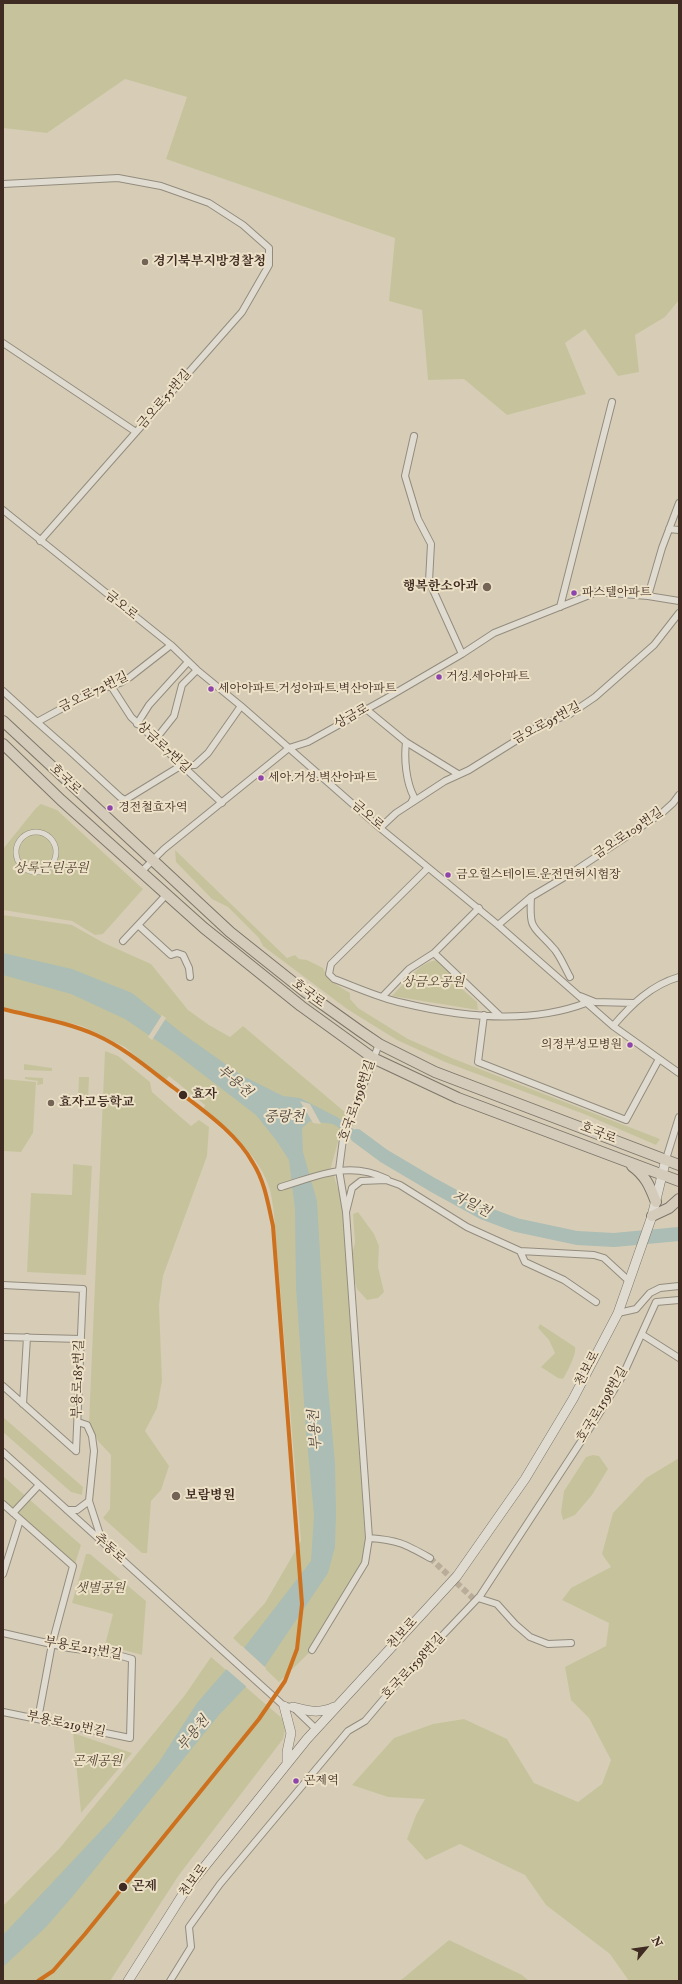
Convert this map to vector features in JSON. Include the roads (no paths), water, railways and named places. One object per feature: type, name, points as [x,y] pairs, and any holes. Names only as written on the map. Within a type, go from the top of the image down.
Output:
[{"type":"main road","name":"호국로","points":[[3,720],[230,932],[304,991],[379,1044],[435,1072],[679,1165]]},
{"type":"main road","name":"호국로","points":[[3,744],[141,872],[204,928],[301,1006],[373,1058],[458,1098],[679,1181]]},
{"type":"main road","points":[[406,1074],[407,1067],[411,1066],[424,1072],[435,1072]]},
{"type":"main road","points":[[621,1158],[646,1178],[652,1189],[656,1202]]},
{"type":"main road","points":[[652,1216],[666,1159]]},
{"type":"main road","points":[[652,1216],[669,1208],[679,1199]]},
{"type":"main road","name":"천보로","points":[[128,1981],[185,1891],[316,1729],[457,1576],[525,1479],[573,1399],[618,1313],[652,1216]]},
{"type":"main road","points":[[287,1764],[287,1752],[291,1733],[288,1707],[314,1712],[325,1711],[337,1706]]},
{"type":"street","name":"금오로55번길","points":[[3,184],[118,178],[161,186],[209,204],[244,225],[269,248],[269,265],[242,312],[40,541]]},
{"type":"street","points":[[3,343],[136,432]]},
{"type":"street","points":[[560,607],[612,402]]},
{"type":"street","points":[[414,436],[405,476],[418,520],[431,544],[429,581],[462,654]]},
{"type":"street","points":[[648,596],[669,529],[679,503]]},
{"type":"street","name":"금오로","points":[[4,513],[170,645],[380,828],[479,908],[613,1026],[679,1073]]},
{"type":"street","points":[[669,529],[679,530]]},
{"type":"street","name":"상금로","points":[[141,872],[152,860],[290,748],[308,742],[462,654],[494,633],[597,592],[648,596],[679,601]]},
{"type":"street","name":"금오로95번길","points":[[380,828],[396,813],[458,774],[469,770],[541,725],[570,714],[595,697],[654,645],[679,613]]},
{"type":"street","name":"금오로72번길","points":[[37,722],[92,692],[111,686],[130,677],[170,645]]},
{"type":"street","points":[[137,724],[149,705],[188,662]]},
{"type":"street","points":[[156,740],[174,716],[182,685],[197,670]]},
{"type":"street","name":"상금로7번길","points":[[111,686],[131,718],[222,803]]},
{"type":"street","points":[[3,691],[120,798],[125,800],[129,799],[182,765],[195,765],[208,753],[241,706]]},
{"type":"street","points":[[366,709],[406,742],[458,774]]},
{"type":"street","points":[[406,742],[404,755],[410,789],[414,796],[411,803]]},
{"type":"street","name":"금오로109번길","points":[[498,925],[531,897],[573,872],[662,813],[679,795]]},
{"type":"street","points":[[33,832],[46,835],[55,845],[56,854],[53,862],[43,870],[35,871],[27,869],[20,863],[16,855],[19,842],[25,835],[33,832]]},
{"type":"street","points":[[428,868],[329,967],[330,974],[334,979],[401,1003],[451,1013],[500,1016],[541,1014],[570,1009],[586,1003]]},
{"type":"street","points":[[123,941],[167,894]]},
{"type":"street","points":[[531,897],[530,912],[533,928],[555,951],[570,977]]},
{"type":"street","points":[[383,996],[409,969],[434,953],[479,908]]},
{"type":"street","points":[[138,925],[171,955],[177,953],[183,955],[189,968],[190,977]]},
{"type":"street","points":[[434,953],[500,1016]]},
{"type":"street","points":[[613,1026],[634,1003],[656,987],[679,976]]},
{"type":"street","points":[[577,995],[594,1002],[634,1003]]},
{"type":"street","points":[[484,1015],[478,1062],[626,1120],[659,1059]]},
{"type":"street","name":"호국로1598번길","points":[[346,1212],[339,1170],[343,1138],[379,1044]]},
{"type":"street","points":[[666,1159],[679,1117]]},
{"type":"street","points":[[281,1187],[320,1175],[326,1171],[362,1171],[378,1174],[400,1185],[467,1227],[520,1251],[594,1255],[604,1258],[629,1281]]},
{"type":"street","points":[[312,1650],[365,1563],[369,1538],[346,1212],[352,1188],[360,1181],[386,1180],[400,1185]]},
{"type":"street","points":[[520,1251],[525,1262],[564,1280],[596,1302]]},
{"type":"street","name":"부용로185번길","points":[[3,1284],[83,1289],[76,1451],[3,1386]]},
{"type":"street","points":[[618,1313],[636,1309],[650,1293],[660,1288],[679,1286]]},
{"type":"street","name":"호국로1598번길","points":[[170,1981],[191,1947],[189,1927],[220,1884],[348,1731],[365,1720],[399,1681],[478,1598],[598,1417],[622,1377],[643,1335],[650,1313],[656,1302],[679,1300]]},
{"type":"street","points":[[643,1335],[679,1358]]},
{"type":"street","points":[[3,1337],[81,1339]]},
{"type":"street","points":[[22,1404],[27,1337]]},
{"type":"street","points":[[78,1422],[87,1425],[92,1436],[94,1451],[89,1501],[102,1542]]},
{"type":"street","name":"추동로","points":[[3,1452],[216,1645],[288,1707]]},
{"type":"street","points":[[13,1513],[39,1485]]},
{"type":"street","points":[[67,1510],[78,1510],[89,1501]]},
{"type":"street","points":[[3,1504],[73,1566],[52,1644],[38,1719]]},
{"type":"street","points":[[3,1574],[20,1520]]},
{"type":"street","points":[[369,1538],[398,1541],[413,1547],[430,1558]]},
{"type":"street","points":[[478,1598],[497,1604],[515,1624],[530,1637],[548,1644],[571,1643]]},
{"type":"street","name":"부용로213번길","points":[[3,1633],[52,1644],[114,1654],[132,1659],[130,1738]]},
{"type":"street","points":[[288,1707],[316,1729]]},
{"type":"street","name":"부용로219번길","points":[[3,1712],[130,1738]]},
{"type":"water","name":"중랑천","points":[[3,953],[72,969],[132,993],[183,1034],[241,1075],[283,1096],[300,1098],[337,1117],[374,1144],[370,1148],[333,1124],[310,1121],[302,1128],[303,1152],[317,1201],[327,1376],[335,1463],[335,1547],[328,1573],[263,1669],[219,1715],[73,1896],[46,1927],[3,1967],[3,1935],[111,1820],[159,1762],[197,1703],[237,1657],[311,1561],[314,1515],[306,1431],[296,1287],[295,1209],[289,1160],[276,1140],[256,1115],[175,1053],[125,1019],[71,994],[3,975]]},
{"type":"waterway","name":"자일천","points":[[357,1136],[384,1156],[433,1185],[484,1213],[516,1225],[577,1238],[614,1240],[679,1234]]},
{"type":"tunnel","points":[[430,1558],[476,1601]]},
{"type":"place","name":"경기북부지방경찰청","points":[[145,262]]},
{"type":"place","name":"행복한소아과","points":[[487,587]]},
{"type":"place","name":"파스텔아파트","points":[[574,593]]},
{"type":"place","name":"거성.세아아파트","points":[[439,677]]},
{"type":"place","name":"세아아파트.거성아파트.벽산아파트","points":[[211,689]]},
{"type":"place","name":"세아.거성.벽산아파트","points":[[261,778]]},
{"type":"place","name":"경전철효자역","points":[[110,808]]},
{"type":"place","name":"금오힐스테이트.운전면허시험장","points":[[448,875]]},
{"type":"place","name":"의정부성모병원","points":[[630,1045]]},
{"type":"place","name":"효자","points":[[183,1095]]},
{"type":"place","name":"효자고등학교","points":[[51,1103]]},
{"type":"place","name":"보람병원","points":[[176,1496]]},
{"type":"place","name":"곤제역","points":[[296,1781]]},
{"type":"place","name":"곤제","points":[[123,1887]]},
{"type":"park label","name":"상록근린공원","points":[[51,869]]},
{"type":"park label","name":"상금오공원","points":[[433,983]]},
{"type":"park label","name":"샛별공원","points":[[100,1589]]},
{"type":"park label","name":"곤제공원","points":[[97,1762]]},
{"type":"water label","name":"부용천","points":[[234,1082]]},
{"type":"water label","name":"부용천","points":[[316,1430]]},
{"type":"water label","name":"부용천","points":[[194,1734]]}]
